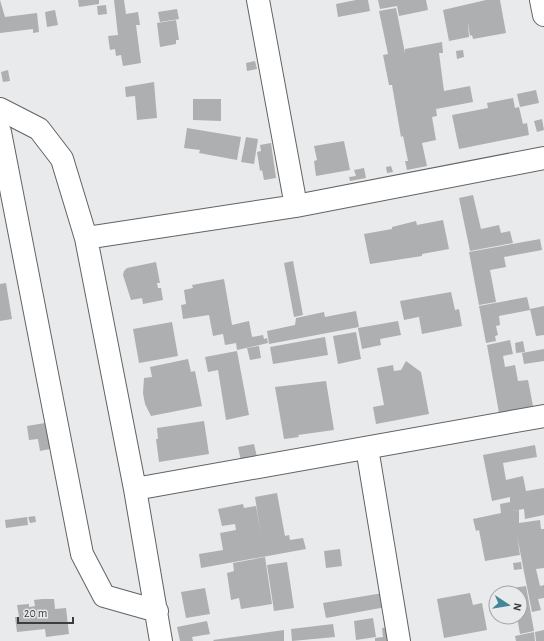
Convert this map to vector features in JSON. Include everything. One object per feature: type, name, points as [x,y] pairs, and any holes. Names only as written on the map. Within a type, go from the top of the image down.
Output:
[{"type":"street","points":[[258,0],[296,206]]},
{"type":"street","points":[[541,0],[544,15]]},
{"type":"street","points":[[0,109],[39,129],[62,159],[86,238],[135,489],[162,641]]},
{"type":"street","points":[[0,132],[82,554],[104,596],[157,611]]},
{"type":"street","points":[[86,238],[296,206],[544,158]]},
{"type":"street","points":[[135,489],[544,416]]},
{"type":"street","points":[[368,448],[399,641]]},
{"type":"building","points":[[0,0],[5,17],[37,13],[39,32],[33,33],[33,29],[0,33]]},
{"type":"building","points":[[78,0],[99,0],[99,4],[79,7]]},
{"type":"building","points":[[114,0],[124,0],[126,14],[138,12],[140,25],[136,25],[141,63],[123,66],[121,55],[116,56],[115,49],[110,50],[108,36],[118,35]]},
{"type":"building","points":[[356,0],[368,0],[370,11],[338,17],[336,4]]},
{"type":"building","points":[[378,0],[426,0],[428,10],[399,16],[397,6],[380,9]]},
{"type":"building","points":[[486,0],[500,0],[506,33],[473,39],[472,35],[470,36],[468,22],[469,37],[449,41],[443,10]]},
{"type":"building","points":[[106,5],[107,14],[98,15],[97,6]]},
{"type":"building","points":[[396,8],[405,53],[405,49],[442,42],[443,53],[439,53],[444,91],[470,86],[473,102],[436,109],[437,116],[432,117],[436,140],[422,143],[427,166],[407,170],[405,161],[408,161],[403,136],[401,137],[392,85],[389,85],[383,55],[388,54],[379,11]]},
{"type":"building","points":[[177,9],[179,19],[160,22],[158,12]]},
{"type":"building","points":[[55,10],[58,25],[47,27],[45,12]]},
{"type":"building","points":[[176,20],[179,40],[176,40],[176,44],[160,47],[157,23]]},
{"type":"building","points":[[463,50],[464,57],[457,59],[456,51]]},
{"type":"building","points":[[255,61],[257,69],[247,71],[246,63]]},
{"type":"building","points":[[8,70],[10,81],[3,82],[1,72]]},
{"type":"building","points":[[154,82],[157,118],[137,120],[135,96],[126,97],[125,87]]},
{"type":"building","points":[[536,90],[539,103],[520,107],[517,94]]},
{"type":"building","points":[[513,98],[515,108],[519,107],[523,124],[527,123],[529,135],[459,149],[452,115],[488,108],[487,103]]},
{"type":"building","points":[[193,99],[221,99],[221,121],[193,120]]},
{"type":"building","points":[[542,119],[544,130],[537,132],[534,121]]},
{"type":"building","points":[[187,128],[241,137],[237,160],[199,153],[200,150],[184,148]]},
{"type":"building","points":[[246,137],[258,139],[254,164],[241,162]]},
{"type":"building","points":[[344,141],[350,170],[316,176],[314,161],[317,160],[314,146]]},
{"type":"building","points":[[271,143],[276,178],[264,180],[262,170],[260,171],[257,152],[261,151],[260,145]]},
{"type":"building","points":[[391,166],[393,172],[387,173],[386,167]]},
{"type":"building","points":[[364,168],[366,178],[350,181],[349,177],[356,176],[354,170]]},
{"type":"building","points":[[473,195],[481,229],[499,225],[501,233],[510,231],[513,243],[470,251],[459,198]]},
{"type":"building","points":[[443,220],[449,249],[422,254],[422,256],[370,264],[364,234],[392,229],[392,227],[416,221],[417,225]]},
{"type":"building","points":[[540,239],[542,250],[504,257],[506,267],[490,270],[496,302],[479,305],[469,252]]},
{"type":"building","points":[[293,261],[303,315],[294,317],[284,263]]},
{"type":"building","points":[[156,262],[160,283],[157,283],[158,288],[161,288],[163,300],[143,304],[142,298],[131,300],[123,275],[124,271],[127,268]]},
{"type":"building","points":[[224,279],[232,325],[249,321],[252,337],[263,335],[264,339],[267,338],[268,343],[237,350],[236,343],[225,345],[223,334],[213,336],[209,315],[183,319],[181,305],[186,304],[184,290],[193,288],[192,285]]},
{"type":"building","points":[[6,283],[12,319],[0,321],[0,284]]},
{"type":"building","points":[[451,292],[455,310],[459,309],[462,326],[422,334],[419,317],[428,315],[404,320],[400,301]]},
{"type":"building","points":[[527,297],[530,310],[499,316],[500,325],[496,326],[498,335],[495,336],[496,341],[486,343],[479,306]]},
{"type":"building","points":[[544,306],[544,335],[536,336],[530,309]]},
{"type":"building","points":[[356,311],[359,327],[269,344],[267,331],[295,325],[296,318],[324,312],[325,317]]},
{"type":"building","points":[[398,321],[401,335],[380,339],[381,345],[362,349],[358,328]]},
{"type":"building","points":[[172,322],[178,356],[139,363],[133,329]]},
{"type":"building","points":[[356,332],[361,359],[338,364],[333,336]]},
{"type":"building","points":[[325,337],[328,355],[273,364],[270,347]]},
{"type":"building","points":[[510,340],[513,354],[503,356],[505,367],[515,365],[518,381],[528,380],[533,406],[499,413],[487,345]]},
{"type":"building","points":[[523,341],[525,352],[516,353],[515,343]]},
{"type":"building","points":[[259,346],[261,358],[250,360],[247,348]]},
{"type":"building","points":[[544,349],[544,361],[524,364],[522,353]]},
{"type":"building","points":[[237,351],[249,415],[226,420],[218,370],[208,372],[205,357]]},
{"type":"building","points":[[188,359],[191,372],[195,371],[202,406],[151,416],[145,404],[143,393],[144,378],[152,377],[150,367]]},
{"type":"building","points":[[406,361],[421,372],[429,414],[376,424],[373,407],[384,405],[377,368],[393,365],[394,371],[401,370]]},
{"type":"building","points":[[326,381],[334,430],[298,435],[299,437],[284,439],[275,387]]},
{"type":"building","points":[[204,421],[209,454],[159,462],[156,439],[158,439],[157,428]]},
{"type":"building","points":[[45,423],[50,449],[40,451],[38,439],[29,440],[27,426]]},
{"type":"building","points":[[254,444],[257,457],[241,461],[238,447]]},
{"type":"building","points":[[535,445],[537,457],[503,463],[506,480],[523,476],[526,491],[544,488],[544,515],[525,519],[524,509],[505,512],[519,510],[519,523],[540,520],[541,529],[544,529],[544,568],[536,569],[540,586],[544,585],[544,598],[538,599],[541,610],[532,612],[528,585],[527,585],[517,535],[520,555],[485,561],[479,530],[476,531],[473,519],[501,513],[500,504],[510,502],[510,497],[492,501],[483,455]]},
{"type":"building","points":[[277,493],[285,536],[289,535],[290,540],[303,538],[306,549],[201,568],[199,554],[223,550],[220,533],[236,530],[235,524],[222,526],[218,509],[243,504],[244,508],[256,506],[261,535],[255,497]]},
{"type":"building","points":[[35,516],[36,522],[30,523],[28,517]]},
{"type":"building","points":[[27,517],[28,525],[6,528],[5,520]]},
{"type":"building","points":[[340,549],[342,566],[326,568],[324,551]]},
{"type":"building","points":[[265,557],[272,604],[241,609],[239,598],[231,600],[227,573],[234,571],[233,563]]},
{"type":"building","points":[[287,562],[294,608],[274,611],[267,565]]},
{"type":"building","points":[[521,562],[522,569],[514,570],[513,563]]},
{"type":"building","points":[[205,588],[210,614],[186,618],[181,592]]},
{"type":"building","points":[[383,593],[386,607],[326,618],[323,603]]},
{"type":"building","points":[[470,593],[473,605],[482,603],[487,630],[444,638],[437,599]]},
{"type":"building","points":[[528,597],[534,631],[520,634],[518,625],[528,625]]},
{"type":"building","points":[[54,599],[55,609],[66,608],[69,634],[46,637],[45,629],[17,632],[15,617],[19,617],[17,605],[29,604],[29,607],[35,606],[34,600]]},
{"type":"building","points":[[373,618],[376,637],[356,640],[354,621]]},
{"type":"building","points":[[207,621],[210,634],[192,637],[193,641],[180,641],[177,627]]},
{"type":"building","points":[[333,624],[335,637],[292,641],[291,629]]},
{"type":"building","points":[[390,627],[393,641],[375,641],[375,638],[383,637],[382,628]]},
{"type":"building","points":[[284,630],[284,641],[213,640]]},
{"type":"building","points":[[544,630],[544,641],[536,641],[535,632]]},
{"type":"building","points":[[534,632],[535,641],[516,641],[515,636]]}]
